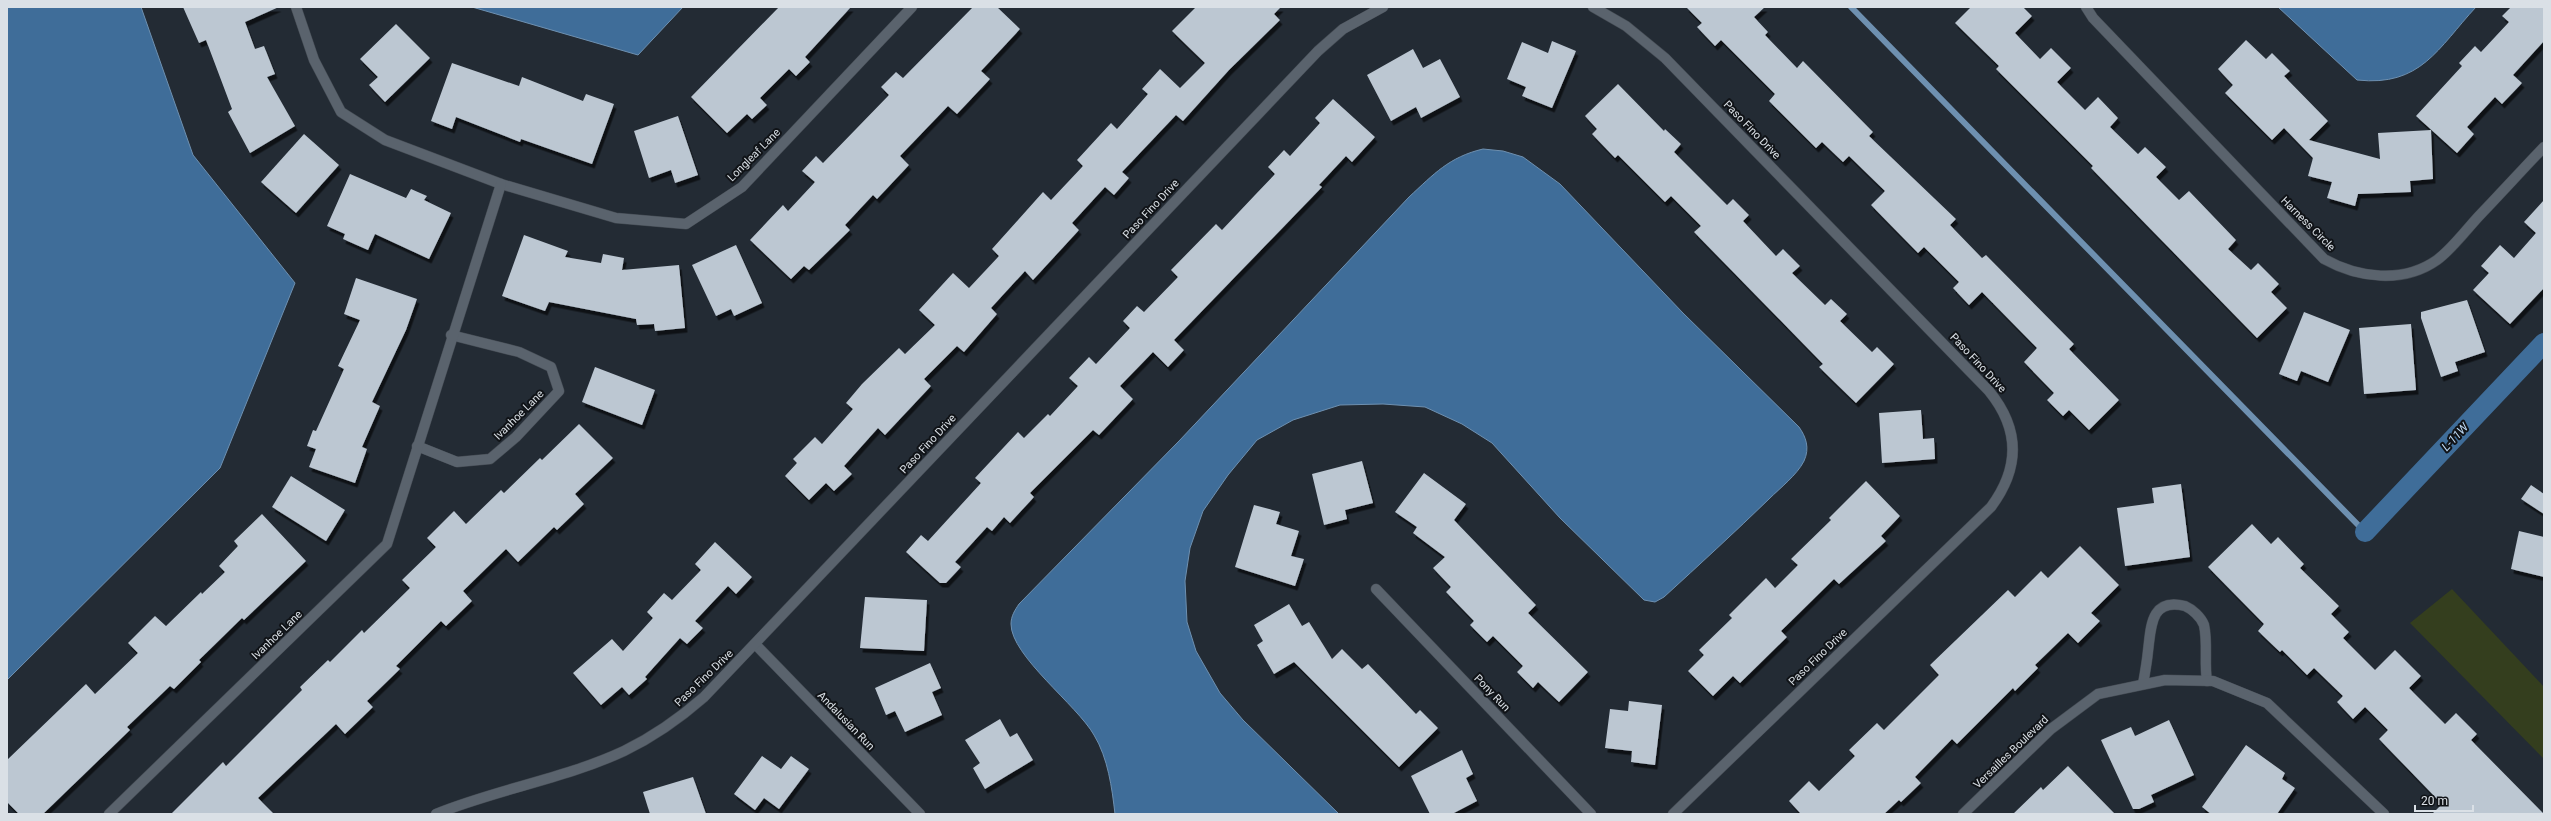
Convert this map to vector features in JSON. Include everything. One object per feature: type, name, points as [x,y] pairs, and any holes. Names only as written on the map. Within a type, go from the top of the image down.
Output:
[{"type":"street","name":"Longleaf Lane","points":[[296,7],[314,60],[341,112],[385,140],[501,184],[616,218],[686,224],[742,187],[912,7]]},
{"type":"street","name":"Paso Fino Drive","points":[[436,814],[584,767],[623,752],[648,739],[683,715],[704,697],[755,644],[1318,51],[1343,29],[1383,7]]},
{"type":"street","name":"Paso Fino Drive","points":[[1593,7],[1626,26],[1665,58],[1989,391],[2006,416],[2013,444],[2010,473],[2000,495],[1991,507],[1673,814]]},
{"type":"street","name":"Harness Circle","points":[[2086,7],[2093,18],[2324,259],[2348,270],[2362,274],[2389,275],[2414,270],[2437,259],[2544,147]]},
{"type":"street","name":"Ivanhoe Lane","points":[[109,814],[387,544],[451,335],[501,184]]},
{"type":"street","name":"Ivanhoe Lane","points":[[417,446],[458,462],[490,459],[516,437],[559,391],[551,367],[519,352],[451,335]]},
{"type":"street","name":"Pony Run","points":[[1376,589],[1591,814]]},
{"type":"street","points":[[2143,684],[2151,621],[2157,612],[2166,606],[2177,605],[2187,607],[2197,614],[2203,624],[2207,681]]},
{"type":"street","name":"Andalusian Run","points":[[755,644],[920,814]]},
{"type":"street","name":"Versailles Boulevard","points":[[1964,814],[2051,728],[2098,694],[2165,680],[2214,681],[2267,703],[2384,814]]},
{"type":"green space","points":[[2452,589],[2544,687],[2544,759],[2410,623]]},
{"type":"water","points":[[7,7],[141,7],[193,155],[295,283],[220,468],[7,680]]},
{"type":"water","points":[[472,7],[683,7],[638,55]]},
{"type":"water","points":[[2278,7],[2476,7],[2439,50],[2426,62],[2413,71],[2397,77],[2379,81],[2357,80]]},
{"type":"water","points":[[1483,149],[1503,151],[1523,157],[1560,184],[1683,313],[1799,427],[1804,435],[1807,447],[1804,461],[1793,476],[1743,524],[1664,597],[1655,602],[1644,600],[1560,518],[1492,443],[1462,424],[1425,407],[1383,404],[1340,405],[1293,420],[1257,440],[1228,475],[1203,511],[1190,548],[1185,581],[1187,622],[1196,651],[1220,693],[1243,720],[1339,814],[1115,814],[1109,773],[1099,744],[1086,723],[1046,680],[1022,651],[1014,637],[1011,624],[1015,611],[1019,604],[1179,441],[1409,197],[1443,167],[1471,152]]},
{"type":"building","points":[[183,7],[279,7],[245,22],[255,49],[264,46],[275,74],[267,77],[295,126],[250,153],[228,112],[232,109],[206,40],[199,43]]},
{"type":"building","points":[[779,7],[851,7],[805,57],[810,62],[796,76],[789,69],[760,98],[767,105],[752,119],[747,114],[727,133],[691,97]]},
{"type":"building","points":[[973,7],[997,7],[1020,29],[981,71],[990,79],[957,114],[948,106],[900,156],[909,165],[877,199],[873,195],[845,225],[850,230],[809,270],[804,266],[791,279],[750,240],[783,205],[788,211],[815,182],[802,171],[816,156],[823,163],[889,95],[881,87],[896,72],[903,78]]},
{"type":"building","points":[[1196,7],[1281,7],[1274,14],[1280,20],[1229,70],[1183,121],[1176,115],[1122,172],[1129,178],[1114,195],[1105,187],[1072,223],[1079,230],[1033,280],[1025,271],[991,308],[997,314],[964,352],[957,346],[924,379],[931,386],[885,435],[878,428],[844,466],[852,474],[834,491],[826,483],[809,500],[785,476],[797,463],[793,459],[815,437],[822,444],[853,409],[846,403],[862,384],[899,348],[905,354],[935,325],[919,310],[953,273],[969,288],[999,256],[992,249],[1043,192],[1051,200],[1083,166],[1077,160],[1111,123],[1117,129],[1148,94],[1142,89],[1160,69],[1180,88],[1205,63],[1172,31]]},
{"type":"building","points":[[1686,7],[1765,7],[1754,17],[1768,32],[1765,35],[1797,68],[1803,61],[1873,132],[1869,136],[1956,219],[1950,225],[1982,258],[1986,255],[2074,344],[2069,349],[2119,400],[2089,430],[2069,410],[2063,416],[2047,400],[2054,393],[2024,362],[2037,348],[1982,292],[1969,305],[1953,288],[1959,282],[1924,247],[1918,253],[1871,205],[1885,191],[1849,156],[1843,162],[1822,142],[1816,148],[1769,101],[1775,94],[1721,40],[1715,46],[1697,27],[1702,23]]},
{"type":"building","points":[[1971,7],[2023,7],[2032,16],[2015,33],[2040,59],[2051,48],[2071,68],[2057,82],[2085,110],[2098,97],[2118,118],[2110,127],[2138,154],[2145,147],[2166,167],[2156,177],[2179,200],[2189,191],[2236,240],[2228,249],[2251,270],[2258,263],[2279,284],[2271,292],[2287,308],[2257,338],[2091,168],[2093,166],[1996,69],[1999,66],[1955,23]]},
{"type":"building","points":[[2511,7],[2544,7],[2544,41],[2513,75],[2522,83],[2502,104],[2495,97],[2467,127],[2474,134],[2457,153],[2416,116],[2462,66],[2459,63],[2475,46],[2481,52],[2509,22],[2502,16]]},
{"type":"building","points":[[396,24],[430,58],[385,102],[369,85],[378,77],[360,59]]},
{"type":"building","points":[[2246,40],[2266,59],[2272,53],[2290,71],[2284,76],[2328,121],[2309,140],[2380,159],[2378,133],[2431,130],[2433,179],[2410,181],[2411,192],[2358,194],[2355,206],[2327,198],[2332,182],[2308,176],[2313,158],[2284,128],[2272,140],[2225,93],[2233,85],[2218,69]]},
{"type":"building","points":[[1552,41],[1576,51],[1552,108],[1522,96],[1526,87],[1507,79],[1522,42],[1548,53]]},
{"type":"building","points":[[1413,49],[1423,68],[1440,59],[1460,97],[1421,118],[1416,107],[1391,121],[1367,75]]},
{"type":"building","points":[[452,63],[519,86],[522,77],[583,101],[586,94],[614,104],[592,164],[521,139],[520,142],[456,117],[452,129],[431,121]]},
{"type":"building","points":[[1618,84],[1664,131],[1665,129],[1681,144],[1674,152],[1727,205],[1733,199],[1749,215],[1743,221],[1776,256],[1783,249],[1800,266],[1792,273],[1825,305],[1831,299],[1847,314],[1840,321],[1872,352],[1877,347],[1894,364],[1856,403],[1819,367],[1823,364],[1694,232],[1701,226],[1671,196],[1665,202],[1618,155],[1615,158],[1592,134],[1597,129],[1585,116]]},
{"type":"building","points":[[1333,99],[1375,137],[1352,162],[1346,156],[1319,185],[1322,187],[1174,340],[1184,350],[1168,367],[1153,352],[1120,386],[1133,399],[1099,435],[1093,430],[1030,493],[1034,497],[1010,523],[1004,517],[992,531],[987,527],[955,562],[961,567],[946,583],[940,583],[906,552],[921,535],[928,541],[981,483],[975,478],[1018,432],[1024,438],[1048,414],[1050,416],[1078,386],[1069,378],[1089,357],[1096,364],[1130,328],[1123,321],[1137,306],[1144,312],[1178,277],[1171,270],[1216,224],[1222,230],[1275,174],[1268,167],[1284,150],[1290,156],[1320,123],[1315,118]]},
{"type":"building","points":[[678,116],[698,175],[675,183],[671,170],[649,178],[634,131]]},
{"type":"building","points":[[304,134],[339,165],[296,213],[261,182]]},
{"type":"building","points":[[350,174],[406,198],[411,189],[427,196],[424,200],[451,213],[429,259],[375,234],[368,250],[343,239],[345,234],[327,226]]},
{"type":"building","points":[[2544,200],[2544,288],[2510,324],[2473,290],[2489,273],[2481,266],[2500,245],[2514,258],[2536,233],[2524,222]]},
{"type":"building","points":[[524,235],[568,251],[565,257],[601,263],[603,254],[624,258],[622,270],[679,265],[685,328],[655,331],[654,324],[637,325],[636,319],[549,302],[545,311],[502,296]]},
{"type":"building","points":[[736,245],[762,303],[734,316],[731,309],[716,316],[692,265]]},
{"type":"building","points":[[356,278],[417,299],[406,330],[372,402],[380,406],[362,447],[367,449],[355,483],[309,467],[316,449],[307,446],[313,430],[316,431],[344,369],[338,366],[360,320],[344,314]]},
{"type":"building","points":[[2467,300],[2485,352],[2455,362],[2458,371],[2441,377],[2421,318],[2421,312]]},
{"type":"building","points":[[2304,312],[2350,330],[2328,382],[2301,371],[2297,381],[2279,374]]},
{"type":"building","points":[[2411,324],[2416,390],[2364,394],[2359,328]]},
{"type":"building","points":[[595,367],[655,390],[642,425],[582,402]]},
{"type":"building","points":[[1921,410],[1923,439],[1934,438],[1935,459],[1882,463],[1879,413]]},
{"type":"building","points":[[579,424],[613,458],[575,494],[584,504],[557,530],[554,527],[518,562],[506,549],[463,591],[472,601],[446,626],[441,621],[396,666],[400,669],[367,701],[373,707],[345,734],[336,724],[258,798],[274,814],[171,814],[223,762],[226,766],[302,690],[300,687],[328,660],[330,662],[362,630],[364,633],[410,588],[402,580],[436,547],[427,538],[454,511],[466,524],[501,490],[504,493],[540,458],[542,460]]},
{"type":"building","points":[[1362,461],[1373,503],[1345,510],[1347,519],[1324,525],[1312,474]]},
{"type":"building","points":[[1424,473],[1466,504],[1454,520],[1536,605],[1528,613],[1588,672],[1559,702],[1538,682],[1533,688],[1517,672],[1523,666],[1493,636],[1487,642],[1470,625],[1474,621],[1446,592],[1451,587],[1433,568],[1445,557],[1413,533],[1417,527],[1395,512]]},
{"type":"building","points":[[291,476],[345,510],[326,541],[272,507]]},
{"type":"building","points":[[1866,481],[1900,516],[1881,536],[1886,541],[1839,584],[1834,579],[1781,631],[1787,637],[1740,683],[1733,676],[1713,696],[1688,671],[1704,655],[1699,650],[1732,618],[1729,615],[1766,578],[1775,588],[1798,565],[1791,559],[1831,520],[1829,518]]},
{"type":"building","points":[[2181,484],[2190,557],[2125,566],[2117,508],[2154,503],[2152,488]]},
{"type":"building","points":[[2531,485],[2544,494],[2544,514],[2521,499]]},
{"type":"building","points":[[1254,505],[1280,512],[1276,524],[1299,531],[1291,556],[1304,559],[1295,586],[1235,567]]},
{"type":"building","points":[[262,514],[306,561],[244,620],[242,618],[199,660],[201,662],[174,689],[170,686],[127,727],[130,730],[43,814],[19,814],[7,802],[7,760],[86,684],[95,694],[138,653],[128,643],[155,616],[166,626],[201,592],[202,594],[225,572],[219,566],[238,546],[234,541]]},
{"type":"building","points":[[2252,524],[2271,544],[2278,537],[2304,564],[2300,568],[2339,606],[2331,614],[2349,632],[2343,638],[2375,670],[2395,650],[2421,676],[2409,688],[2445,724],[2456,713],[2477,734],[2471,740],[2544,814],[2432,814],[2442,804],[2379,739],[2388,730],[2365,707],[2353,719],[2337,702],[2343,696],[2314,668],[2307,675],[2282,650],[2280,652],[2258,631],[2264,624],[2208,567]]},
{"type":"building","points":[[2519,531],[2544,537],[2544,577],[2511,569]]},
{"type":"building","points":[[715,542],[752,577],[736,594],[728,586],[695,621],[703,628],[687,644],[680,638],[645,677],[647,679],[629,695],[622,687],[601,705],[573,673],[612,639],[623,651],[653,618],[647,612],[664,593],[672,600],[701,570],[695,564]]},
{"type":"building","points":[[2080,546],[2119,585],[2091,613],[2100,621],[2078,643],[2068,633],[2035,665],[2038,668],[2015,691],[2013,688],[1957,744],[1952,739],[1915,777],[1921,783],[1901,802],[1899,800],[1884,814],[1801,814],[1789,801],[1809,781],[1819,791],[1855,756],[1849,750],[1877,723],[1884,730],[1939,675],[1930,665],[2008,590],[2015,597],[2041,571],[2048,578]]},
{"type":"building","points":[[865,597],[927,600],[924,651],[860,648]]},
{"type":"building","points":[[1289,604],[1302,626],[1309,622],[1332,659],[1342,649],[1362,669],[1368,664],[1416,714],[1420,710],[1438,728],[1399,767],[1294,662],[1274,674],[1257,645],[1263,641],[1254,625]]},
{"type":"building","points":[[930,663],[941,688],[932,692],[942,715],[905,732],[895,711],[886,715],[875,688]]},
{"type":"building","points":[[1629,701],[1662,705],[1655,765],[1631,762],[1632,751],[1605,748],[1610,709],[1628,711]]},
{"type":"building","points":[[1000,719],[1010,737],[1017,733],[1033,760],[985,789],[973,768],[980,763],[965,740]]},
{"type":"building","points":[[2169,720],[2194,775],[2151,795],[2154,802],[2139,809],[2133,809],[2101,740],[2131,727],[2135,736]]},
{"type":"building","points":[[2246,745],[2285,773],[2282,779],[2295,788],[2277,814],[2211,814],[2202,807]]},
{"type":"building","points":[[1462,750],[1473,774],[1466,778],[1477,801],[1452,814],[1430,814],[1411,776]]},
{"type":"building","points":[[762,756],[781,769],[791,756],[809,769],[779,809],[764,798],[755,810],[734,794]]},
{"type":"building","points":[[2068,766],[2115,814],[2013,814],[2041,787],[2043,790]]},
{"type":"building","points":[[693,777],[706,814],[650,814],[643,792]]},
{"type":"waterway","points":[[1851,7],[2365,532]]},
{"type":"waterway","name":"L-11W","points":[[2365,532],[2544,343]]}]
